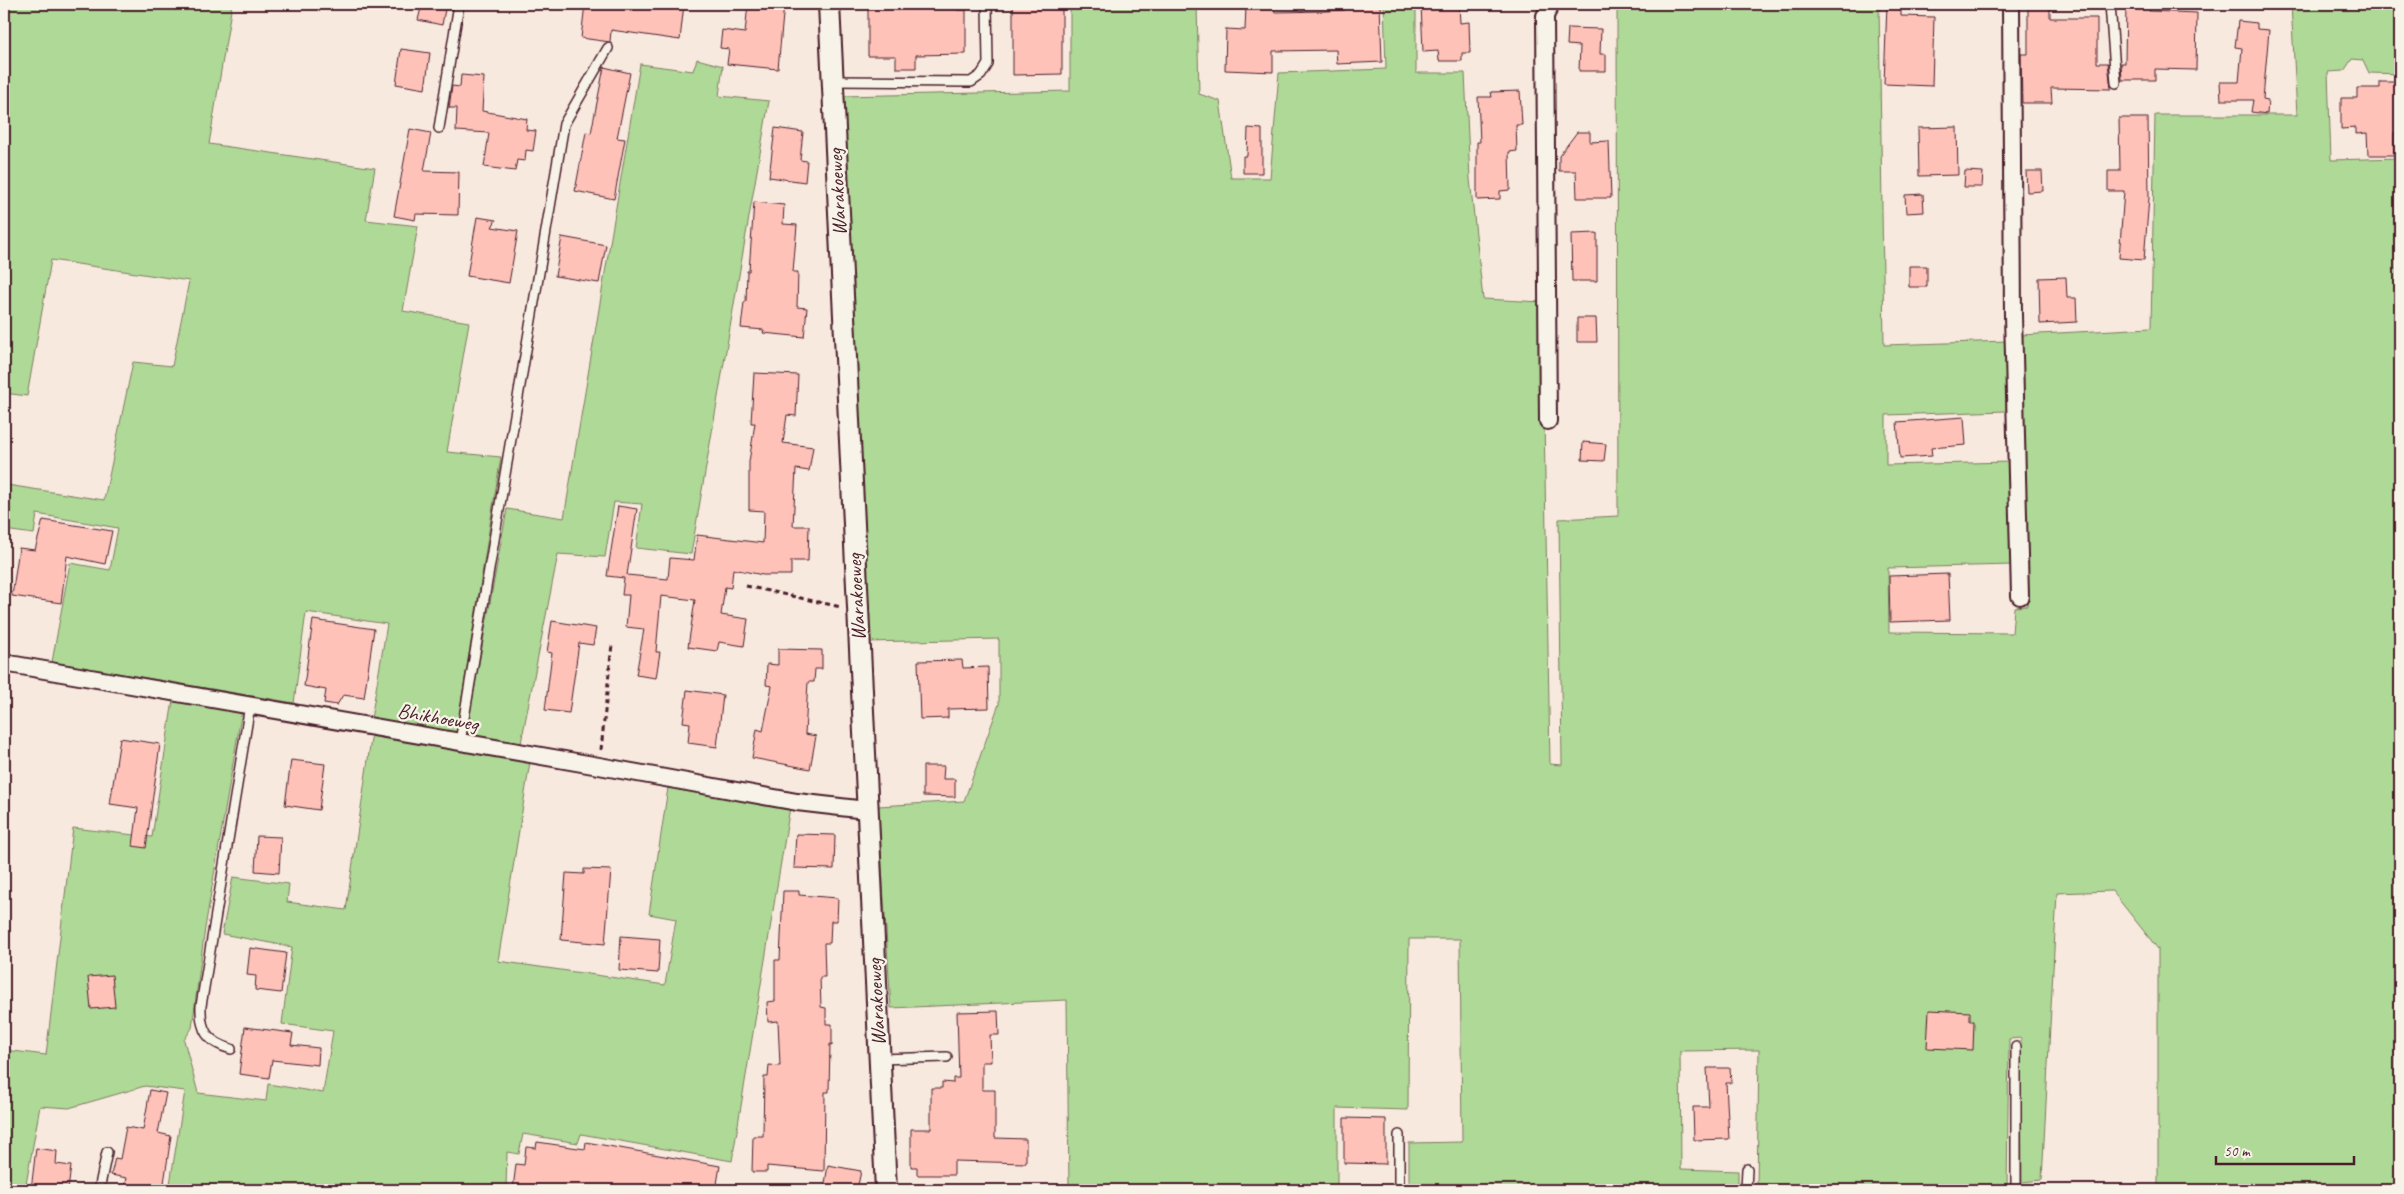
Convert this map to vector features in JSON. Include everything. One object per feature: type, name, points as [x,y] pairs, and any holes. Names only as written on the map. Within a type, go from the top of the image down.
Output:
[{"type":"street","name":"Warakoeweg","points":[[829,4],[856,606],[886,1190]]},
{"type":"street","points":[[1548,421],[1545,16],[1551,4]]},
{"type":"street","points":[[2012,4],[2014,324],[2020,596]]},
{"type":"street","name":"Bhikhoeweg","points":[[4,663],[797,802],[866,810]]},
{"type":"lane","points":[[439,128],[459,4]]},
{"type":"lane","points":[[832,81],[971,82],[981,75],[988,64],[987,4]]},
{"type":"lane","points":[[2110,4],[2116,83]]},
{"type":"lane","points":[[460,742],[564,124],[608,48]]},
{"type":"lane","points":[[231,1049],[222,1046],[208,1035],[200,1024],[201,1006],[250,705]]},
{"type":"lane","points":[[2016,1047],[2016,1190]]},
{"type":"lane","points":[[879,1059],[947,1057]]},
{"type":"lane","points":[[1398,1135],[1399,1190]]},
{"type":"lane","points":[[99,1190],[106,1152]]},
{"type":"lane","points":[[1746,1190],[1747,1169]]},
{"type":"path","points":[[746,586],[835,607],[856,606]]},
{"type":"path","points":[[599,766],[612,644]]},
{"type":"green space","points":[[4,4],[232,4],[209,144],[375,168],[366,220],[418,226],[403,311],[469,322],[447,452],[501,457],[456,734],[371,719],[387,624],[306,612],[294,703],[52,662],[70,563],[110,570],[118,528],[37,514],[34,534],[4,530],[4,503],[7,485],[104,500],[133,362],[172,366],[189,281],[51,260],[27,396],[4,393]]},
{"type":"green space","points":[[1070,4],[1197,4],[1199,94],[1220,101],[1231,178],[1270,178],[1279,73],[1386,69],[1384,4],[1416,4],[1416,73],[1465,73],[1470,179],[1483,299],[1542,302],[1550,764],[1562,765],[1559,519],[1618,516],[1617,4],[1879,4],[1884,345],[2008,341],[2006,411],[1886,415],[1886,465],[2010,462],[2013,565],[1888,568],[1889,632],[2012,633],[2014,607],[2027,606],[2021,335],[2151,328],[2155,115],[2297,115],[2291,4],[2400,4],[2400,74],[2369,73],[2363,60],[2352,59],[2344,71],[2328,72],[2331,160],[2400,158],[2400,1190],[2158,1190],[2158,949],[2112,891],[2057,893],[2042,1180],[2022,1182],[2021,1038],[2009,1039],[2007,1190],[1757,1190],[1759,1050],[1680,1051],[1681,1169],[1738,1171],[1738,1190],[1409,1190],[1409,1143],[1462,1142],[1460,939],[1409,939],[1408,1110],[1337,1108],[1337,1190],[1069,1190],[1067,1000],[891,1008],[878,806],[964,801],[999,704],[999,639],[867,642],[842,96],[1070,91]]},
{"type":"green space","points":[[697,59],[723,66],[719,96],[769,101],[691,554],[636,548],[642,504],[614,502],[605,557],[558,554],[521,743],[466,735],[507,509],[564,518],[640,64],[693,71]]},
{"type":"green space","points":[[173,700],[242,710],[205,928],[192,1028],[184,1040],[198,1093],[266,1101],[268,1084],[323,1093],[333,1031],[282,1024],[292,947],[222,934],[233,877],[289,884],[287,902],[346,910],[372,732],[530,762],[498,961],[665,985],[676,919],[649,914],[668,788],[790,807],[732,1161],[581,1134],[578,1143],[523,1134],[519,1154],[507,1152],[506,1190],[169,1190],[185,1091],[145,1086],[69,1108],[40,1106],[25,1190],[4,1190],[4,1050],[46,1055],[73,828],[152,837]]},
{"type":"building","points":[[422,4],[446,4],[442,25],[418,20]]},
{"type":"building","points":[[585,4],[684,4],[680,40],[611,30],[610,42],[581,38]]},
{"type":"building","points":[[748,4],[784,4],[778,69],[727,64],[729,49],[720,48],[722,30],[745,33]]},
{"type":"building","points":[[868,4],[957,4],[957,10],[966,10],[966,54],[916,55],[916,68],[896,68],[896,56],[868,56]]},
{"type":"building","points":[[1013,4],[1062,4],[1062,74],[1013,75]]},
{"type":"building","points":[[1345,4],[1380,4],[1382,62],[1337,64],[1336,50],[1273,51],[1273,72],[1225,70],[1226,29],[1245,30],[1246,6],[1274,7],[1274,12],[1325,11],[1345,10]]},
{"type":"building","points":[[1421,4],[1459,4],[1460,23],[1469,22],[1470,53],[1462,53],[1462,61],[1439,61],[1438,51],[1423,52]]},
{"type":"building","points":[[1887,4],[1901,4],[1901,16],[1934,17],[1932,86],[1884,84]]},
{"type":"building","points":[[2126,4],[2149,4],[2149,11],[2197,13],[2196,70],[2155,69],[2155,80],[2122,80],[2121,63],[2125,63]]},
{"type":"building","points":[[2028,7],[2050,7],[2050,18],[2097,18],[2097,63],[2108,63],[2111,89],[2051,88],[2052,103],[2022,103],[2021,54],[2028,54]]},
{"type":"building","points":[[2238,21],[2257,23],[2257,29],[2269,30],[2263,99],[2268,100],[2267,114],[2251,112],[2253,100],[2221,100],[2220,82],[2239,82],[2242,48],[2235,47]]},
{"type":"building","points":[[1568,28],[1601,29],[1600,54],[1606,54],[1606,71],[1579,71],[1580,46],[1567,45]]},
{"type":"building","points":[[401,49],[430,53],[425,89],[396,84]]},
{"type":"building","points":[[604,67],[630,73],[617,138],[625,139],[614,199],[575,191],[586,132],[591,133]]},
{"type":"building","points":[[461,75],[484,77],[482,111],[527,119],[526,130],[536,131],[533,151],[526,150],[525,161],[517,160],[515,171],[484,167],[489,133],[456,131],[457,108],[449,108],[452,86],[460,87]]},
{"type":"building","points":[[2380,82],[2400,82],[2400,133],[2394,133],[2394,155],[2368,155],[2367,133],[2356,134],[2356,128],[2341,129],[2341,98],[2357,98],[2357,88],[2380,88]]},
{"type":"building","points":[[1520,91],[1522,125],[1516,125],[1517,151],[1509,152],[1510,190],[1500,191],[1500,199],[1477,200],[1477,142],[1480,142],[1478,97],[1492,97],[1491,92]]},
{"type":"building","points":[[2119,118],[2148,118],[2149,198],[2144,260],[2119,258],[2124,191],[2108,191],[2108,171],[2120,171]]},
{"type":"building","points":[[1957,127],[1958,175],[1919,176],[1918,128]]},
{"type":"building","points":[[775,128],[803,132],[800,160],[807,161],[805,182],[769,177]]},
{"type":"building","points":[[1248,128],[1262,129],[1262,173],[1243,173],[1243,156],[1247,156]]},
{"type":"building","points":[[410,129],[431,133],[424,171],[459,172],[458,215],[416,214],[415,220],[394,216]]},
{"type":"building","points":[[1577,132],[1590,132],[1590,142],[1609,141],[1611,198],[1577,198],[1576,171],[1559,171],[1559,156]]},
{"type":"building","points":[[1965,171],[1983,172],[1982,187],[1964,187]]},
{"type":"building","points":[[2026,171],[2042,171],[2043,191],[2027,192]]},
{"type":"building","points":[[1923,194],[1924,212],[1906,213],[1905,195]]},
{"type":"building","points":[[754,202],[784,205],[783,224],[797,225],[793,272],[798,272],[797,307],[807,308],[804,337],[763,333],[764,330],[741,328],[744,302],[746,302]]},
{"type":"building","points":[[477,217],[496,220],[492,227],[518,231],[509,283],[467,276]]},
{"type":"building","points":[[1597,233],[1597,281],[1572,281],[1571,234]]},
{"type":"building","points":[[562,237],[606,245],[599,283],[555,276]]},
{"type":"building","points":[[1909,266],[1927,266],[1927,287],[1909,287]]},
{"type":"building","points":[[2066,277],[2067,298],[2076,298],[2077,322],[2040,324],[2039,278]]},
{"type":"building","points":[[1577,318],[1596,318],[1597,342],[1577,342]]},
{"type":"building","points":[[754,373],[798,375],[796,416],[787,415],[783,443],[813,447],[809,471],[796,469],[793,526],[809,526],[808,561],[791,561],[791,575],[763,575],[733,569],[731,588],[725,587],[721,615],[748,619],[744,646],[719,642],[717,651],[688,647],[695,600],[661,596],[656,652],[660,652],[656,678],[636,675],[644,629],[626,627],[629,595],[622,595],[624,578],[607,576],[618,506],[637,509],[627,575],[668,579],[670,558],[694,560],[697,535],[763,543],[764,511],[749,510],[749,462],[755,423],[751,423]]},
{"type":"building","points":[[1964,417],[1966,445],[1931,448],[1932,456],[1900,458],[1897,422]]},
{"type":"building","points":[[1583,442],[1606,444],[1604,461],[1582,460]]},
{"type":"building","points":[[43,520],[112,531],[105,564],[67,556],[61,603],[12,596],[19,548],[35,550]]},
{"type":"building","points":[[1948,574],[1950,620],[1890,622],[1889,576]]},
{"type":"building","points":[[313,620],[374,629],[364,698],[343,695],[337,705],[324,703],[326,690],[304,686]]},
{"type":"building","points":[[552,621],[596,628],[593,645],[579,643],[569,713],[545,710],[552,653],[547,652]]},
{"type":"building","points":[[778,649],[822,650],[822,669],[815,669],[814,682],[808,682],[805,734],[816,736],[810,769],[752,758],[757,729],[763,731],[772,686],[766,685],[767,664],[778,665]]},
{"type":"building","points":[[962,660],[963,668],[988,667],[989,708],[948,709],[948,718],[920,719],[918,661]]},
{"type":"building","points":[[687,690],[723,695],[717,747],[688,743],[690,723],[683,722]]},
{"type":"building","points":[[120,738],[160,744],[146,848],[133,846],[138,808],[110,804]]},
{"type":"building","points":[[291,760],[325,764],[319,810],[285,805]]},
{"type":"building","points":[[923,766],[944,766],[943,779],[955,779],[955,797],[923,796]]},
{"type":"building","points":[[796,834],[835,835],[834,869],[794,868]]},
{"type":"building","points":[[257,836],[281,837],[279,873],[255,871]]},
{"type":"building","points":[[584,869],[611,870],[605,944],[561,940],[566,873],[584,874]]},
{"type":"building","points":[[783,891],[799,891],[799,895],[838,898],[837,921],[831,921],[830,943],[824,943],[825,977],[820,977],[821,1007],[826,1008],[826,1024],[832,1024],[829,1092],[825,1092],[824,1171],[767,1166],[767,1172],[752,1172],[753,1136],[763,1136],[764,1077],[768,1077],[769,1065],[780,1066],[778,1021],[768,1022],[767,1002],[775,1001],[775,960],[780,960]]},
{"type":"building","points":[[621,936],[660,939],[658,973],[619,970]]},
{"type":"building","points":[[250,948],[286,953],[281,993],[255,990],[256,976],[247,975]]},
{"type":"building","points":[[112,975],[115,1007],[91,1009],[88,977]]},
{"type":"building","points":[[1929,1010],[1970,1012],[1970,1021],[1974,1021],[1973,1050],[1927,1048]]},
{"type":"building","points":[[998,1011],[999,1035],[990,1035],[991,1062],[982,1062],[982,1090],[995,1090],[995,1138],[1026,1139],[1026,1163],[954,1161],[954,1175],[917,1175],[917,1167],[911,1167],[911,1129],[931,1129],[931,1088],[942,1088],[942,1082],[953,1083],[953,1078],[959,1078],[957,1012]]},
{"type":"building","points":[[245,1027],[293,1033],[291,1045],[319,1048],[318,1065],[272,1060],[269,1078],[239,1074]]},
{"type":"building","points":[[1707,1068],[1730,1068],[1731,1083],[1726,1083],[1729,1139],[1694,1140],[1693,1107],[1709,1107]]},
{"type":"building","points":[[150,1090],[166,1093],[158,1133],[171,1136],[163,1190],[124,1190],[127,1178],[111,1175],[115,1158],[120,1159],[126,1127],[143,1130]]},
{"type":"building","points":[[1344,1118],[1386,1119],[1386,1164],[1344,1163]]},
{"type":"building","points":[[537,1142],[585,1149],[586,1142],[720,1166],[716,1190],[513,1189],[516,1164],[524,1165],[526,1147],[536,1148]]},
{"type":"building","points":[[36,1148],[57,1151],[56,1164],[71,1166],[68,1190],[31,1190]]},
{"type":"building","points":[[828,1165],[861,1171],[857,1190],[824,1190]]}]
